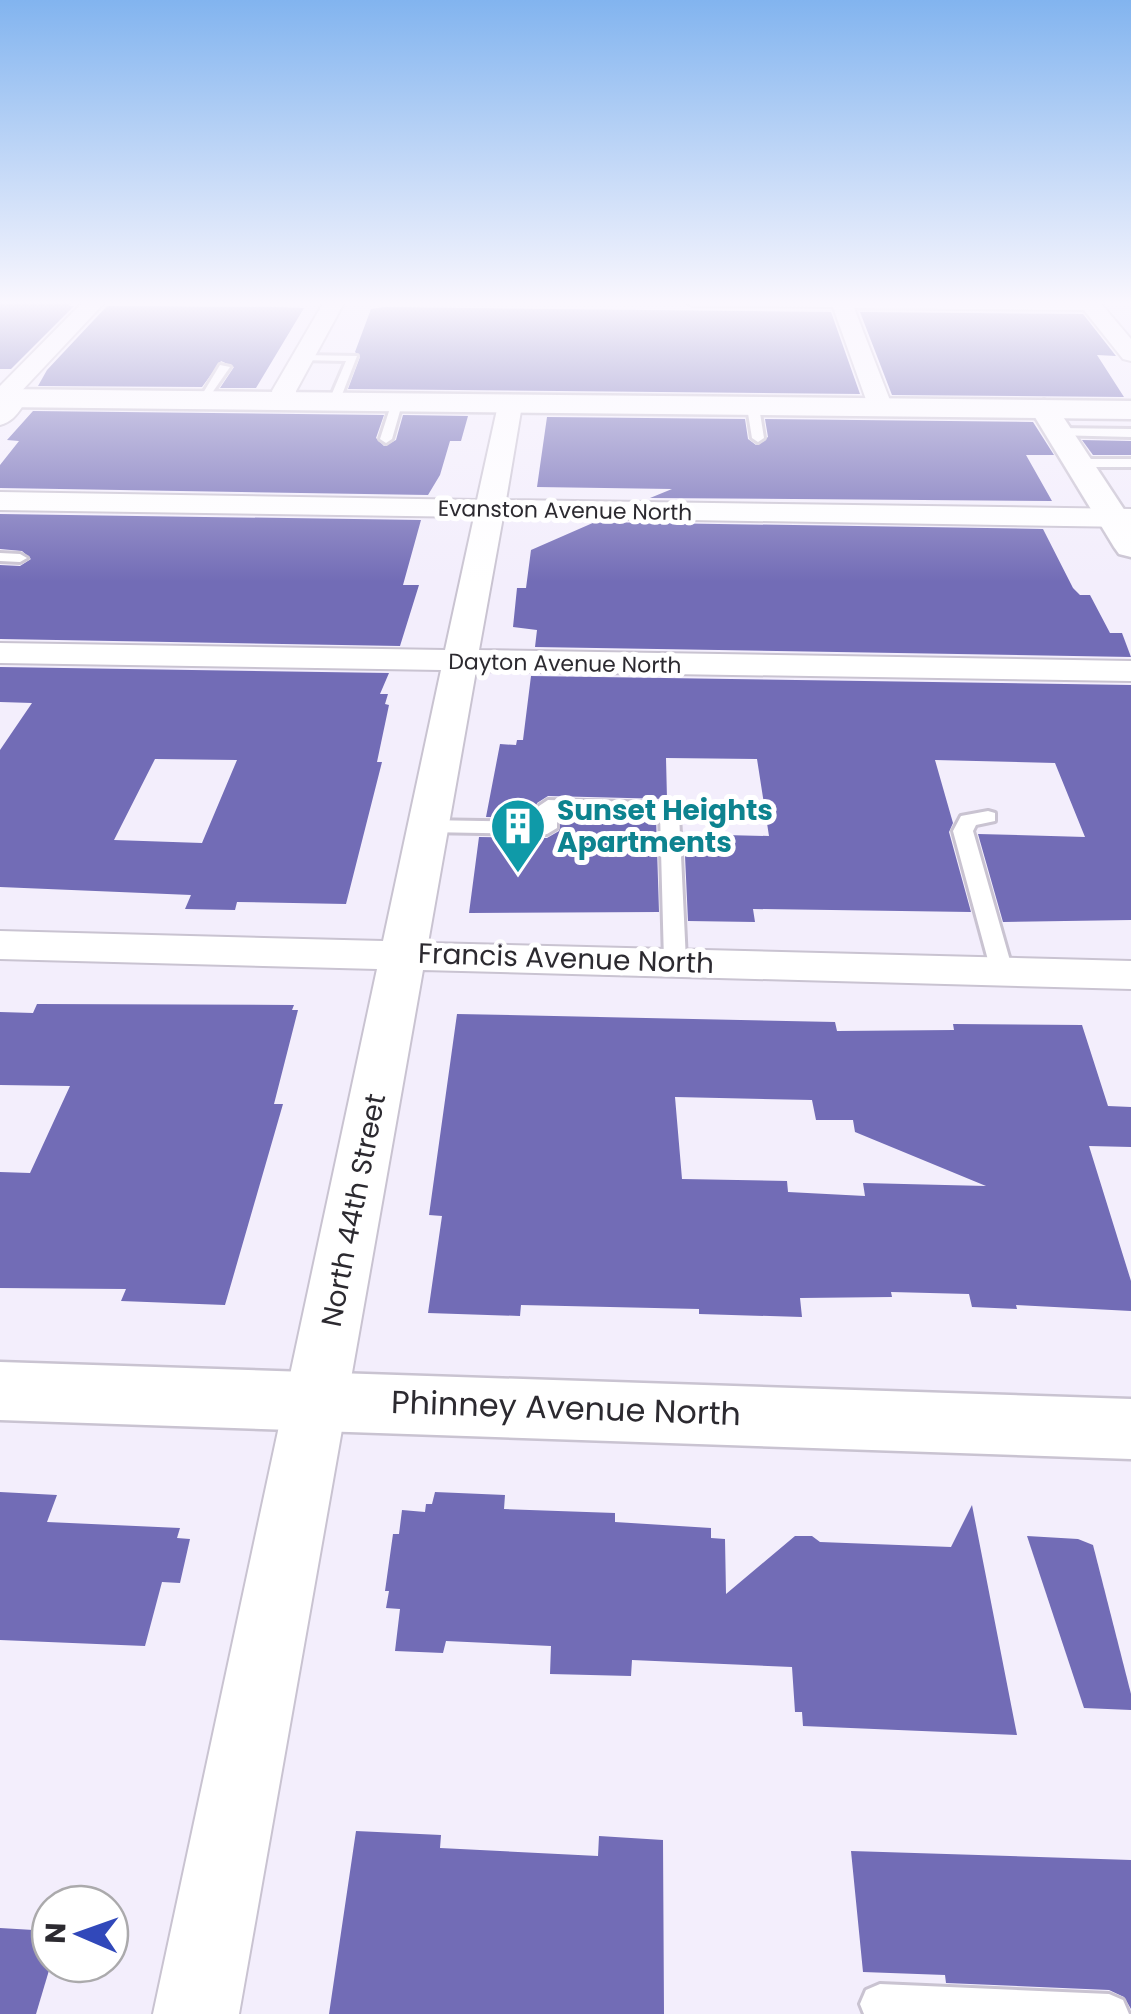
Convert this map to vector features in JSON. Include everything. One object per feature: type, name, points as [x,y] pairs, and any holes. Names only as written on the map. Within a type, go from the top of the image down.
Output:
[{"type":"main road","points":[[1,404],[202,401],[881,408],[1051,421],[1131,410]]},
{"type":"main road","points":[[1051,421],[1077,462],[1122,518],[1131,547]]},
{"type":"main road","name":"Phinney Avenue North","points":[[0,1391],[1131,1429]]},
{"type":"street","points":[[284,394],[284,402]]},
{"type":"street","points":[[876,394],[881,408]]},
{"type":"street","name":"North 44th Street","points":[[196,2014],[510,405]]},
{"type":"street","name":"Evanston Avenue North","points":[[0,501],[1122,518]]},
{"type":"street","name":"Dayton Avenue North","points":[[0,653],[1131,671]]},
{"type":"street","name":"Francis Avenue North","points":[[0,945],[1131,974]]},
{"type":"lane","points":[[202,401],[207,394]]},
{"type":"lane","points":[[334,403],[338,394]]},
{"type":"lane","points":[[386,439],[396,404]]},
{"type":"lane","points":[[752,407],[758,438]]},
{"type":"lane","points":[[1051,421],[1131,433]]},
{"type":"lane","points":[[1077,462],[1131,463]]},
{"type":"lane","points":[[0,557],[20,558]]},
{"type":"lane","points":[[426,826],[546,828],[548,806],[734,809]]},
{"type":"lane","points":[[668,808],[675,962]]},
{"type":"lane","points":[[988,817],[968,820],[963,832],[1002,971]]},
{"type":"lane","points":[[880,2004],[1109,2014]]},
{"type":"building","points":[[1122,394],[1124,397],[892,395]]},
{"type":"building","points":[[33,411],[384,415],[376,438],[384,446],[396,440],[403,415],[468,416],[461,441],[450,441],[440,475],[428,495],[0,488],[0,465],[19,441],[7,440]]},
{"type":"building","points":[[547,417],[745,419],[748,439],[756,445],[768,437],[765,419],[1033,422],[1054,455],[1026,455],[1052,501],[650,498],[672,489],[537,487]]},
{"type":"building","points":[[1082,440],[1131,441],[1131,455],[1093,455]]},
{"type":"building","points":[[0,514],[421,520],[403,585],[419,585],[400,646],[0,639],[0,565],[20,566],[31,559],[22,551],[0,549]]},
{"type":"building","points":[[595,522],[1043,529],[1073,588],[1080,595],[1090,595],[1110,633],[1122,633],[1131,657],[535,647],[537,630],[513,627],[517,588],[526,588],[531,550]]},
{"type":"building","points":[[0,667],[389,673],[380,694],[388,694],[385,704],[389,705],[377,762],[382,762],[346,904],[237,902],[235,910],[185,909],[191,895],[0,887],[0,750],[32,703],[0,702]],"holes":[[[155,759],[237,760],[202,843],[114,840]]]},
{"type":"building","points":[[531,676],[1131,685],[1131,920],[1003,922],[978,834],[1085,837],[1055,763],[935,760],[971,912],[753,909],[755,922],[688,921],[684,834],[769,836],[757,759],[666,758],[667,799],[548,796],[537,803],[534,818],[486,817],[500,744],[516,745],[517,740],[523,740]]},
{"type":"building","points":[[561,816],[656,817],[659,912],[469,913],[479,837],[547,838],[559,831]]},
{"type":"building","points":[[37,1004],[294,1005],[292,1010],[298,1010],[274,1104],[283,1104],[225,1305],[121,1301],[126,1289],[0,1288],[0,1172],[30,1173],[70,1086],[0,1085],[0,1012],[33,1013]]},
{"type":"building","points":[[457,1014],[835,1022],[837,1031],[954,1030],[953,1024],[1082,1025],[1108,1106],[1131,1107],[1131,1147],[1089,1146],[1131,1281],[1131,1311],[1016,1305],[1017,1309],[972,1307],[969,1294],[891,1292],[892,1297],[800,1298],[802,1317],[699,1314],[699,1309],[521,1305],[520,1316],[428,1313],[442,1216],[429,1215]],"holes":[[[675,1097],[812,1100],[816,1120],[853,1120],[855,1132],[986,1186],[863,1183],[865,1196],[788,1192],[787,1181],[682,1179]]]},
{"type":"building","points":[[0,1492],[57,1495],[47,1522],[180,1528],[177,1538],[190,1539],[180,1583],[162,1582],[145,1646],[0,1640]]},
{"type":"building","points":[[435,1492],[505,1495],[504,1509],[615,1513],[615,1522],[711,1528],[711,1538],[725,1539],[726,1594],[795,1536],[812,1536],[820,1542],[951,1547],[972,1505],[1017,1735],[803,1726],[802,1712],[795,1712],[792,1667],[632,1660],[631,1676],[550,1674],[551,1646],[446,1641],[443,1653],[395,1651],[400,1609],[386,1608],[389,1591],[385,1591],[393,1534],[399,1534],[402,1510],[425,1512]]},
{"type":"building","points":[[1027,1536],[1078,1539],[1093,1545],[1131,1694],[1131,1710],[1084,1708]]},
{"type":"building","points":[[356,1831],[441,1835],[440,1848],[598,1856],[599,1836],[663,1840],[664,2014],[329,2014]]},
{"type":"building","points":[[851,1851],[1131,1860],[1131,2009],[1124,1997],[1109,1990],[946,1983],[945,1975],[863,1972]]},
{"type":"building","points":[[0,1928],[30,1930],[30,1984],[45,1984],[36,2014],[0,2014]]},
{"type":"place","name":"Sunset Heights Apartments","points":[[518,875]]}]
